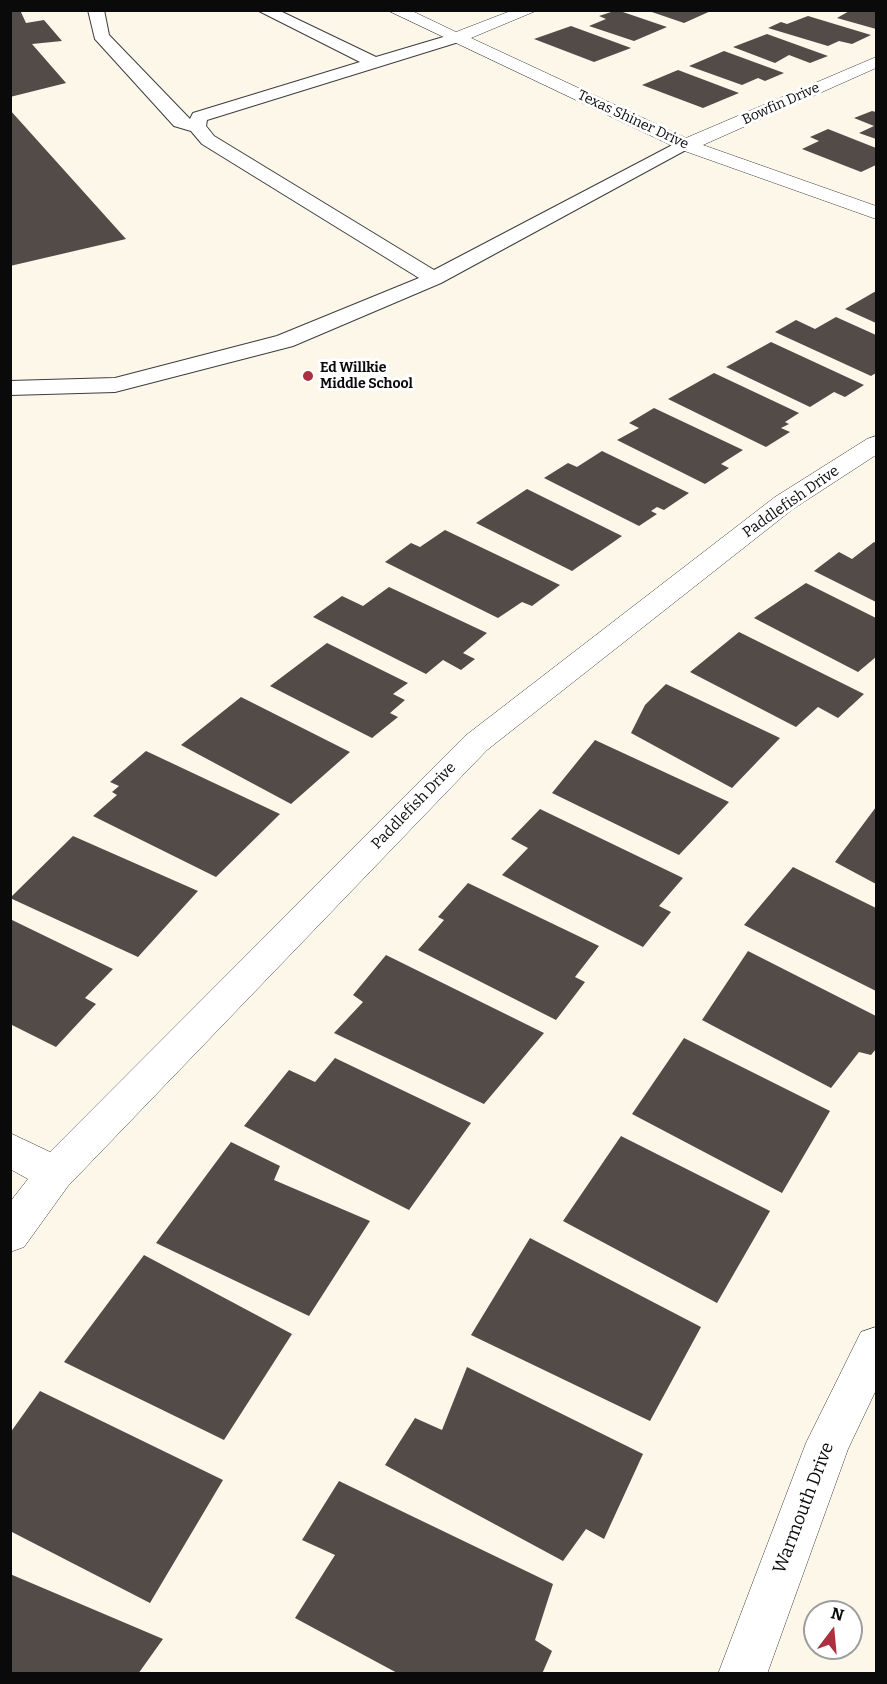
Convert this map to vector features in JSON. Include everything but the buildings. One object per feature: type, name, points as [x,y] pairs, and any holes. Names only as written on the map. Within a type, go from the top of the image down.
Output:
[{"type":"street","name":"Texas Shiner Drive","points":[[395,10],[686,145],[876,213]]},
{"type":"street","points":[[456,38],[530,10]]},
{"type":"street","name":"Bowfin Drive","points":[[686,145],[876,62]]},
{"type":"street","name":"Paddlefish Drive","points":[[10,1234],[54,1174],[476,743],[784,503],[876,444]]},
{"type":"street","points":[[10,1149],[54,1174]]},
{"type":"street","name":"Warmouth Drive","points":[[742,1674],[828,1443],[876,1346]]},
{"type":"lane","points":[[96,10],[101,36],[180,122],[197,127],[208,140],[434,279]]},
{"type":"lane","points":[[264,10],[375,63]]},
{"type":"lane","points":[[197,127],[199,117],[456,38]]},
{"type":"lane","points":[[144,83],[180,100],[196,103],[243,103]]},
{"type":"lane","points":[[10,388],[115,385],[285,340],[434,279],[686,145]]},
{"type":"place","name":"Ed Willkie Middle School","points":[[308,376]]}]
